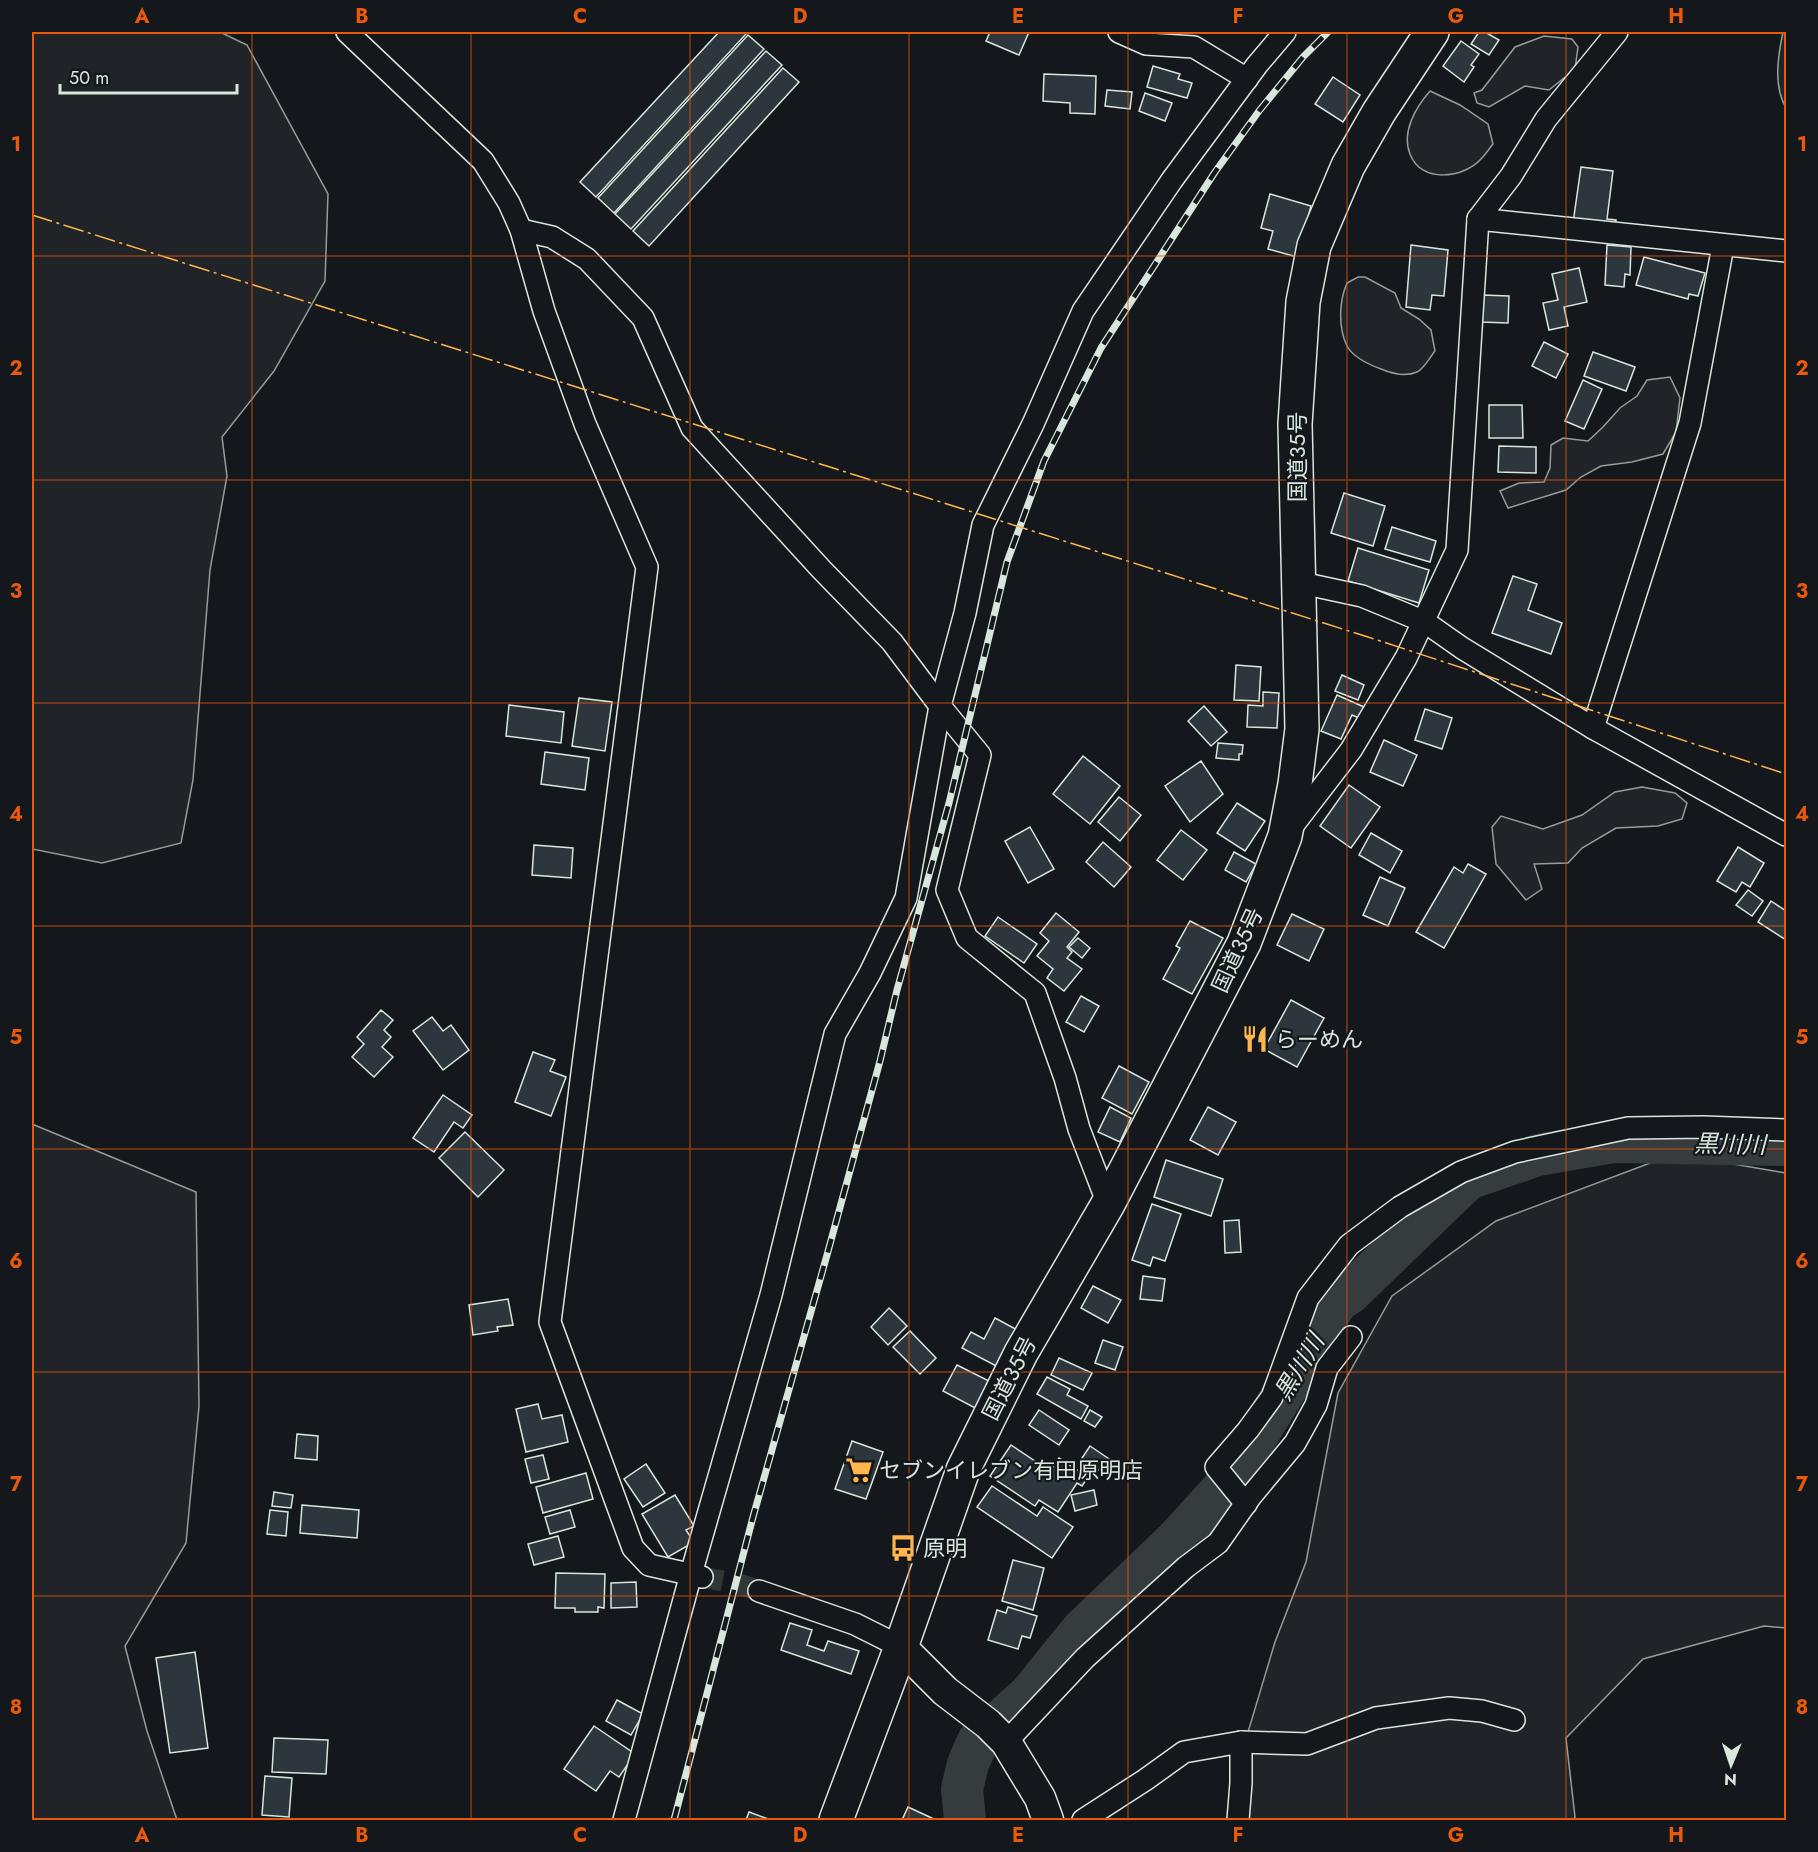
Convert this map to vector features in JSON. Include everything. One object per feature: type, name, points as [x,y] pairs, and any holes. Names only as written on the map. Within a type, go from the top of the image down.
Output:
[{"type":"highway","name":"国道35号","points":[[836,1821],[901,1647],[963,1470],[1021,1353],[1108,1204],[1244,943],[1285,836],[1302,729],[1295,424],[1302,302],[1314,246],[1348,166],[1379,112],[1432,32]]},
{"type":"street","points":[[347,32],[483,161],[509,203],[521,230],[544,311],[585,424],[647,567],[550,1322],[633,1548],[649,1565],[696,1576]]},
{"type":"street","points":[[1119,32],[1146,44],[1194,47],[1247,79]]},
{"type":"street","points":[[624,1821],[696,1576],[771,1295],[835,1034],[870,973],[906,898],[940,706],[965,613],[983,525],[1033,424],[1083,310],[1172,180],[1285,32]]},
{"type":"street","points":[[1285,836],[1351,750],[1406,658],[1425,622],[1457,550],[1478,219],[1511,176],[1546,119],[1617,32]]},
{"type":"street","points":[[1478,219],[1786,251]]},
{"type":"street","points":[[521,230],[552,237],[587,259],[643,318],[692,428],[821,569],[892,642],[940,706],[981,755],[947,890],[966,938],[1035,993],[1065,1078],[1079,1130],[1108,1204]]},
{"type":"street","points":[[1593,728],[1690,423],[1723,246]]},
{"type":"street","points":[[1297,582],[1362,596],[1425,622],[1462,648],[1593,728],[1786,835]]},
{"type":"street","points":[[1245,1503],[1216,1467],[1248,1430],[1272,1396],[1308,1298],[1349,1245],[1400,1207],[1461,1172],[1515,1152],[1628,1128],[1703,1127],[1786,1130]]},
{"type":"street","points":[[1006,1742],[1084,1658],[1186,1567],[1218,1543],[1245,1503],[1295,1443],[1316,1405],[1328,1368],[1351,1337]]},
{"type":"street","points":[[759,1591],[855,1624],[901,1647],[945,1691],[988,1724],[1006,1742],[1040,1798],[1048,1821]]},
{"type":"street","points":[[1083,1821],[1184,1752],[1241,1742],[1307,1744],[1376,1718],[1449,1708],[1482,1711],[1514,1720]]},
{"type":"street","points":[[1238,1821],[1241,1742]]},
{"type":"shaded area","points":[[32,32],[220,32],[247,45],[328,194],[325,281],[274,371],[222,437],[227,476],[210,570],[193,780],[181,843],[102,863],[32,849]]},
{"type":"shaded area","points":[[1783,32],[1786,32],[1786,108],[1778,80],[1778,61]]},
{"type":"shaded area","points":[[1544,36],[1572,39],[1578,47],[1575,69],[1549,90],[1525,86],[1489,107],[1477,103],[1474,93],[1482,90],[1515,47]]},
{"type":"shaded area","points":[[1430,91],[1460,105],[1488,124],[1493,144],[1474,165],[1454,174],[1433,174],[1423,170],[1410,154],[1407,137],[1411,120]]},
{"type":"shaded area","points":[[1358,277],[1365,277],[1395,293],[1401,308],[1431,330],[1435,351],[1420,370],[1404,375],[1386,371],[1362,360],[1347,346],[1341,323],[1342,298],[1347,283]]},
{"type":"shaded area","points":[[1670,377],[1680,398],[1676,432],[1663,454],[1632,462],[1601,466],[1581,477],[1566,490],[1508,508],[1500,491],[1519,483],[1544,482],[1550,468],[1551,445],[1563,438],[1588,441],[1620,408],[1637,396],[1647,380]]},
{"type":"shaded area","points":[[1642,787],[1675,793],[1687,803],[1682,819],[1658,826],[1616,828],[1582,848],[1568,863],[1534,864],[1542,889],[1526,900],[1496,864],[1492,827],[1501,816],[1543,829],[1582,815],[1615,792]]},
{"type":"shaded area","points":[[32,1124],[196,1192],[199,1406],[186,1543],[125,1646],[147,1731],[177,1820],[32,1820]]},
{"type":"shaded area","points":[[1674,1154],[1786,1173],[1786,1628],[1764,1626],[1643,1659],[1566,1738],[1575,1817],[1573,1820],[1248,1820],[1248,1732],[1275,1642],[1306,1562],[1338,1393],[1392,1296],[1496,1221]]},
{"type":"building","points":[[719,32],[746,34],[596,197],[580,182]]},
{"type":"building","points":[[990,32],[1029,32],[1019,55],[986,41]]},
{"type":"building","points":[[1479,32],[1485,32],[1499,40],[1489,55],[1471,44]]},
{"type":"building","points":[[748,35],[764,49],[614,213],[598,198]]},
{"type":"building","points":[[1461,41],[1479,54],[1471,65],[1474,67],[1464,82],[1443,66]]},
{"type":"building","points":[[766,51],[782,65],[631,229],[615,214]]},
{"type":"building","points":[[1153,66],[1180,74],[1178,79],[1192,83],[1187,98],[1147,87]]},
{"type":"building","points":[[783,68],[799,82],[649,246],[633,231]]},
{"type":"building","points":[[1044,74],[1096,76],[1095,114],[1070,113],[1070,103],[1043,101]]},
{"type":"building","points":[[1333,77],[1360,95],[1343,122],[1315,104]]},
{"type":"building","points":[[1107,90],[1132,92],[1130,109],[1105,106]]},
{"type":"building","points":[[1145,93],[1172,103],[1165,121],[1139,111]]},
{"type":"building","points":[[1581,167],[1613,171],[1607,219],[1616,220],[1615,229],[1573,223]]},
{"type":"building","points":[[1270,194],[1311,206],[1297,257],[1268,249],[1273,231],[1261,228]]},
{"type":"building","points":[[1411,245],[1448,250],[1444,296],[1432,295],[1430,310],[1406,307]]},
{"type":"building","points":[[1607,245],[1631,247],[1630,275],[1625,274],[1624,287],[1605,285]]},
{"type":"building","points":[[1644,257],[1705,273],[1698,296],[1689,294],[1688,299],[1636,285]]},
{"type":"building","points":[[1579,268],[1587,302],[1564,307],[1568,326],[1549,330],[1543,303],[1558,300],[1552,274]]},
{"type":"building","points":[[1482,295],[1509,296],[1508,323],[1481,322]]},
{"type":"building","points":[[1544,342],[1568,354],[1556,378],[1532,366]]},
{"type":"building","points":[[1593,352],[1635,367],[1626,391],[1584,376]]},
{"type":"building","points":[[1583,380],[1602,389],[1584,429],[1565,421]]},
{"type":"building","points":[[1489,405],[1522,405],[1523,438],[1489,438]]},
{"type":"building","points":[[1499,446],[1536,447],[1536,473],[1498,472]]},
{"type":"building","points":[[1344,493],[1385,506],[1373,546],[1331,533]]},
{"type":"building","points":[[1392,527],[1436,541],[1430,562],[1385,549]]},
{"type":"building","points":[[1358,548],[1429,570],[1419,603],[1348,581]]},
{"type":"building","points":[[1513,576],[1537,584],[1528,610],[1562,623],[1551,654],[1492,633]]},
{"type":"building","points":[[1236,665],[1261,667],[1259,701],[1234,700]]},
{"type":"building","points":[[1342,675],[1364,685],[1358,700],[1335,691]]},
{"type":"building","points":[[1263,692],[1279,693],[1277,728],[1247,727],[1248,705],[1263,706]]},
{"type":"building","points":[[1337,695],[1364,707],[1359,718],[1352,715],[1341,739],[1321,731]]},
{"type":"building","points":[[579,698],[612,702],[605,751],[572,746]]},
{"type":"building","points":[[509,705],[564,712],[561,743],[506,736]]},
{"type":"building","points":[[1204,706],[1227,732],[1211,746],[1188,721]]},
{"type":"building","points":[[1425,709],[1452,718],[1442,749],[1415,740]]},
{"type":"building","points":[[1384,740],[1417,755],[1403,786],[1370,772]]},
{"type":"building","points":[[1218,743],[1243,745],[1239,760],[1216,758]]},
{"type":"building","points":[[545,752],[589,758],[585,790],[541,784]]},
{"type":"building","points":[[1083,756],[1120,786],[1090,824],[1053,794]]},
{"type":"building","points":[[1201,761],[1223,794],[1190,822],[1165,786]]},
{"type":"building","points":[[1349,785],[1380,807],[1351,848],[1320,826]]},
{"type":"building","points":[[1119,797],[1141,815],[1120,841],[1098,822]]},
{"type":"building","points":[[1237,803],[1265,821],[1245,851],[1217,833]]},
{"type":"building","points":[[1030,827],[1054,869],[1028,883],[1005,841]]},
{"type":"building","points":[[1181,830],[1207,850],[1183,880],[1157,860]]},
{"type":"building","points":[[1371,833],[1402,851],[1390,873],[1359,855]]},
{"type":"building","points":[[1103,842],[1131,867],[1114,887],[1086,862]]},
{"type":"building","points":[[534,845],[573,848],[571,878],[532,875]]},
{"type":"building","points":[[1738,847],[1764,863],[1750,887],[1742,882],[1736,892],[1717,881]]},
{"type":"building","points":[[1234,852],[1256,864],[1246,882],[1225,870]]},
{"type":"building","points":[[1468,864],[1486,874],[1444,948],[1416,932],[1454,867],[1463,873]]},
{"type":"building","points":[[1380,877],[1405,888],[1388,926],[1363,915]]},
{"type":"building","points":[[1748,890],[1763,901],[1752,916],[1736,905]]},
{"type":"building","points":[[1771,901],[1786,911],[1786,940],[1758,922]]},
{"type":"building","points":[[1056,913],[1079,932],[1067,947],[1072,952],[1067,958],[1082,969],[1064,991],[1047,978],[1053,969],[1037,956],[1049,941],[1040,933]]},
{"type":"building","points":[[1292,914],[1324,929],[1309,961],[1277,945]]},
{"type":"building","points":[[998,917],[1037,944],[1024,963],[985,936]]},
{"type":"building","points":[[1190,921],[1223,938],[1192,994],[1163,979],[1180,948],[1176,946]]},
{"type":"building","points":[[1078,938],[1090,948],[1082,958],[1069,947]]},
{"type":"building","points":[[1081,996],[1099,1006],[1084,1032],[1066,1022]]},
{"type":"building","points":[[1291,1000],[1324,1018],[1297,1067],[1264,1049]]},
{"type":"building","points":[[381,1010],[393,1020],[384,1030],[391,1037],[382,1047],[393,1057],[374,1077],[352,1057],[364,1044],[357,1037]]},
{"type":"building","points":[[432,1017],[443,1031],[451,1025],[469,1050],[443,1070],[413,1031]]},
{"type":"building","points":[[533,1052],[555,1060],[550,1071],[566,1077],[551,1116],[515,1102]]},
{"type":"building","points":[[1119,1066],[1149,1082],[1132,1114],[1102,1098]]},
{"type":"building","points":[[443,1095],[472,1115],[463,1128],[454,1122],[434,1152],[413,1138]]},
{"type":"building","points":[[1110,1107],[1131,1118],[1120,1142],[1098,1132]]},
{"type":"building","points":[[1208,1107],[1236,1122],[1218,1155],[1190,1140]]},
{"type":"building","points":[[465,1132],[504,1170],[478,1197],[439,1158]]},
{"type":"building","points":[[1166,1160],[1223,1179],[1211,1216],[1154,1197]]},
{"type":"building","points":[[1152,1204],[1181,1214],[1165,1261],[1153,1257],[1150,1266],[1132,1260]]},
{"type":"building","points":[[1239,1220],[1241,1252],[1225,1253],[1224,1221]]},
{"type":"building","points":[[1143,1276],[1165,1279],[1162,1301],[1140,1299]]},
{"type":"building","points":[[1093,1286],[1121,1300],[1108,1323],[1081,1308]]},
{"type":"building","points":[[508,1299],[513,1325],[497,1327],[498,1331],[473,1335],[469,1305]]},
{"type":"building","points":[[889,1308],[907,1326],[888,1345],[871,1327]]},
{"type":"building","points":[[995,1318],[1021,1332],[1000,1368],[962,1348],[971,1332],[984,1339]]},
{"type":"building","points":[[910,1331],[936,1358],[920,1374],[893,1347]]},
{"type":"building","points":[[1103,1340],[1123,1347],[1115,1370],[1095,1363]]},
{"type":"building","points":[[1059,1358],[1092,1373],[1083,1390],[1051,1375]]},
{"type":"building","points":[[957,1365],[991,1382],[977,1409],[943,1391]]},
{"type":"building","points":[[1047,1377],[1070,1389],[1067,1395],[1088,1406],[1081,1419],[1037,1394]]},
{"type":"building","points":[[538,1404],[542,1419],[562,1415],[568,1442],[526,1452],[516,1409]]},
{"type":"building","points":[[1039,1410],[1069,1430],[1059,1445],[1029,1425]]},
{"type":"building","points":[[1090,1410],[1102,1417],[1095,1427],[1084,1421]]},
{"type":"building","points":[[297,1434],[318,1436],[317,1460],[295,1458]]},
{"type":"building","name":"セブンイレブン有田原明店","points":[[852,1441],[883,1452],[866,1499],[835,1489]]},
{"type":"building","points":[[1011,1445],[1050,1471],[1059,1458],[1088,1477],[1082,1486],[1077,1483],[1058,1512],[1039,1500],[1035,1506],[990,1476]]},
{"type":"building","points":[[1090,1446],[1115,1463],[1107,1476],[1082,1458]]},
{"type":"building","points":[[543,1455],[549,1479],[531,1483],[525,1459]]},
{"type":"building","points":[[646,1464],[665,1493],[643,1507],[624,1479]]},
{"type":"building","points":[[586,1473],[593,1499],[543,1513],[536,1487]]},
{"type":"building","points":[[992,1486],[1037,1516],[1043,1507],[1073,1527],[1052,1558],[977,1507]]},
{"type":"building","points":[[1094,1490],[1097,1505],[1075,1511],[1071,1495]]},
{"type":"building","points":[[274,1492],[293,1495],[291,1508],[272,1506]]},
{"type":"building","points":[[675,1495],[694,1526],[686,1530],[694,1542],[668,1557],[642,1514]]},
{"type":"building","points":[[302,1505],[359,1510],[357,1538],[300,1533]]},
{"type":"building","points":[[270,1510],[288,1512],[286,1536],[267,1534]]},
{"type":"building","points":[[570,1510],[575,1527],[550,1534],[545,1517]]},
{"type":"building","points":[[558,1536],[564,1557],[534,1565],[528,1544]]},
{"type":"building","points":[[1013,1560],[1044,1568],[1033,1610],[1002,1601]]},
{"type":"building","points":[[556,1573],[605,1574],[604,1608],[598,1607],[598,1612],[575,1612],[575,1608],[555,1608]]},
{"type":"building","points":[[636,1582],[637,1607],[611,1608],[611,1583]]},
{"type":"building","points":[[1008,1607],[1037,1616],[1030,1638],[1022,1636],[1018,1649],[988,1640],[997,1610],[1006,1613]]},
{"type":"building","points":[[790,1623],[812,1630],[807,1645],[824,1651],[828,1641],[859,1651],[851,1674],[781,1650]]},
{"type":"building","points":[[195,1652],[208,1748],[170,1753],[156,1658]]},
{"type":"building","points":[[617,1700],[643,1714],[631,1735],[606,1721]]},
{"type":"building","points":[[594,1726],[635,1754],[619,1777],[610,1771],[596,1791],[564,1769]]},
{"type":"building","points":[[274,1738],[328,1740],[326,1774],[272,1772]]},
{"type":"building","points":[[265,1776],[292,1778],[289,1817],[262,1815]]},
{"type":"building","points":[[908,1807],[936,1820],[902,1820]]},
{"type":"building","points":[[749,1812],[771,1820],[746,1820]]},
{"type":"waterway","name":"黒川川","points":[[965,1820],[962,1789],[968,1764],[978,1741],[1030,1694],[1081,1631],[1177,1539],[1228,1483],[1338,1301],[1350,1293],[1468,1179],[1538,1155],[1613,1142],[1786,1145]]},
{"type":"tunnel","points":[[702,1577],[743,1585],[759,1591]]},
{"type":"railway","points":[[674,1820],[753,1517],[827,1255],[949,803],[1007,562],[1044,461],[1101,348],[1215,172],[1259,111],[1303,57],[1328,32]]},
{"type":"power","points":[[32,215],[1368,637],[1786,774]]},
{"type":"place","name":"らーめん","points":[[1255,1039]]},
{"type":"place","name":"セブンイレブン有田原明店","points":[[859,1470]]},
{"type":"place","name":"原明","points":[[903,1548]]}]
